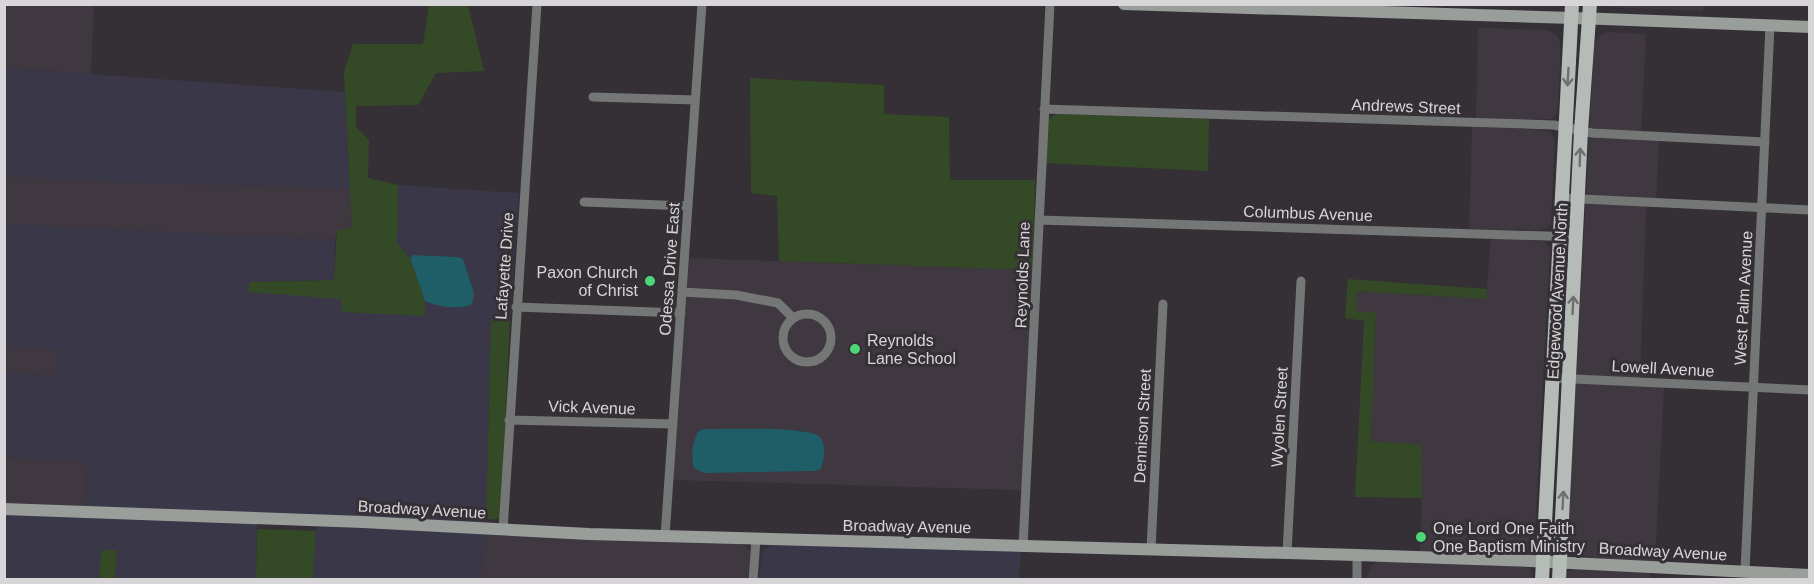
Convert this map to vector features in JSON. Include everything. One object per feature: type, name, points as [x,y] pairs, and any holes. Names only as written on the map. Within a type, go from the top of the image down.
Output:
[{"type":"main road","name":"Edgewood Avenue North","points":[[1542,579],[1572,11]]},
{"type":"main road","name":"Edgewood Avenue North","points":[[1559,579],[1589,12]]},
{"type":"street","name":"Lafayette Drive","points":[[503,530],[537,4]]},
{"type":"street","name":"Odessa Drive East","points":[[665,536],[702,4]]},
{"type":"street","name":"Reynolds Lane","points":[[1023,546],[1050,4]]},
{"type":"street","points":[[1124,4],[1572,11],[1809,27]]},
{"type":"street","name":"West Palm Avenue","points":[[1745,572],[1770,25]]},
{"type":"street","points":[[593,97],[695,100]]},
{"type":"street","name":"Andrews Street","points":[[1044,109],[1554,125],[1592,133],[1765,142]]},
{"type":"street","points":[[1561,198],[1809,210]]},
{"type":"street","points":[[584,202],[688,206]]},
{"type":"street","name":"Columbus Avenue","points":[[1039,220],[1577,237]]},
{"type":"street","name":"Wyolen Street","points":[[1287,553],[1301,281]]},
{"type":"street","points":[[682,292],[736,295],[778,303],[793,318]]},
{"type":"street","name":"Dennison Street","points":[[1150,549],[1163,304]]},
{"type":"street","points":[[516,307],[681,313]]},
{"type":"street","points":[[807,314],[815,315],[828,326],[831,342],[828,350],[816,361],[794,359],[788,354],[782,339],[786,325],[793,318],[807,314]]},
{"type":"street","name":"Lowell Avenue","points":[[1552,378],[1809,390]]},
{"type":"street","name":"Vick Avenue","points":[[509,420],[674,424]]},
{"type":"street","name":"Broadway Avenue","points":[[4,509],[665,536],[1559,562],[1809,575]]},
{"type":"street","points":[[753,579],[756,539]]},
{"type":"street","points":[[1357,579],[1358,555]]},
{"type":"shaded area","points":[[1703,4],[1703,11],[1610,7],[1605,5]]},
{"type":"shaded area","points":[[7,5],[94,5],[91,74],[5,68]]},
{"type":"shaded area","points":[[1478,28],[1548,30],[1557,35],[1560,43],[1560,69],[1557,113],[1552,119],[1476,119]]},
{"type":"shaded area","points":[[1608,32],[1646,34],[1641,139],[1659,141],[1656,207],[1646,207],[1640,385],[1664,387],[1655,563],[1571,555],[1567,548],[1594,45],[1600,35]]},
{"type":"shaded area","points":[[4,68],[345,92],[350,188],[108,182],[5,176]]},
{"type":"shaded area","points":[[1472,127],[1535,129],[1551,132],[1555,138],[1551,223],[1548,228],[1538,230],[1469,229]]},
{"type":"shaded area","points":[[5,176],[108,182],[350,188],[352,227],[337,231],[335,240],[5,224]]},
{"type":"shaded area","points":[[398,185],[519,193],[510,317],[491,319],[486,525],[85,506],[86,462],[5,457],[4,372],[56,376],[57,350],[5,345],[5,224],[335,240],[334,280],[250,282],[342,299],[342,312],[425,315],[425,301],[432,304],[474,293],[463,259],[413,255],[410,258],[397,243]]},
{"type":"shaded area","points":[[1491,238],[1544,241],[1550,248],[1534,549],[1524,555],[1420,553],[1421,445],[1371,441],[1376,314],[1356,311],[1357,291],[1486,299]]},
{"type":"shaded area","name":"Reynolds Lane School","points":[[688,258],[1033,270],[1022,490],[673,480]],"holes":[[[704,429],[796,430],[817,434],[815,471],[704,473]]]},
{"type":"shaded area","points":[[4,345],[57,349],[56,376],[5,372]]},
{"type":"shaded area","points":[[4,457],[86,462],[85,506],[5,503]]},
{"type":"shaded area","points":[[5,515],[257,524],[256,579],[115,579],[117,550],[102,550],[99,579],[5,580]]},
{"type":"shaded area","points":[[318,526],[485,534],[480,579],[313,580]]},
{"type":"shaded area","points":[[485,534],[737,543],[746,546],[750,551],[748,579],[480,580]]},
{"type":"shaded area","points":[[772,545],[1021,550],[1019,579],[758,580],[763,551]]},
{"type":"shaded area","points":[[1379,561],[1527,567],[1532,570],[1533,580],[1366,580],[1371,566]]},
{"type":"shaded area","points":[[1574,568],[1650,572],[1650,579],[1565,580],[1567,572]]},
{"type":"green space","points":[[429,5],[468,5],[484,71],[436,73],[418,105],[356,106],[356,127],[369,140],[368,178],[398,185],[397,243],[410,258],[425,301],[425,316],[342,312],[341,299],[247,292],[250,282],[334,280],[337,231],[352,227],[344,72],[353,44],[423,44]]},
{"type":"green space","points":[[750,78],[884,85],[884,114],[949,117],[950,180],[1035,180],[1033,270],[779,261],[777,196],[751,193]]},
{"type":"green space","points":[[1057,114],[1209,119],[1208,171],[1045,163],[1047,120]]},
{"type":"green space","points":[[1348,279],[1487,289],[1486,299],[1357,291],[1356,311],[1376,313],[1371,441],[1421,445],[1422,498],[1355,497],[1364,321],[1345,318]]},
{"type":"green space","points":[[510,317],[501,514],[498,519],[486,519],[491,319]]},
{"type":"green space","points":[[257,529],[316,531],[313,579],[256,579]]},
{"type":"green space","points":[[101,550],[117,550],[115,579],[99,579]]},
{"type":"water","points":[[413,255],[463,259],[474,293],[472,304],[449,307],[425,301],[410,258]]},
{"type":"water","points":[[704,429],[784,430],[813,433],[820,437],[824,444],[821,469],[704,473],[694,468],[692,454],[698,432]]},
{"type":"place","name":"Paxon Church of Christ","points":[[650,281]]},
{"type":"place","name":"Reynolds Lane School","points":[[855,349]]},
{"type":"place","name":"One Lord One Faith One Baptism Ministry","points":[[1421,537]]}]
